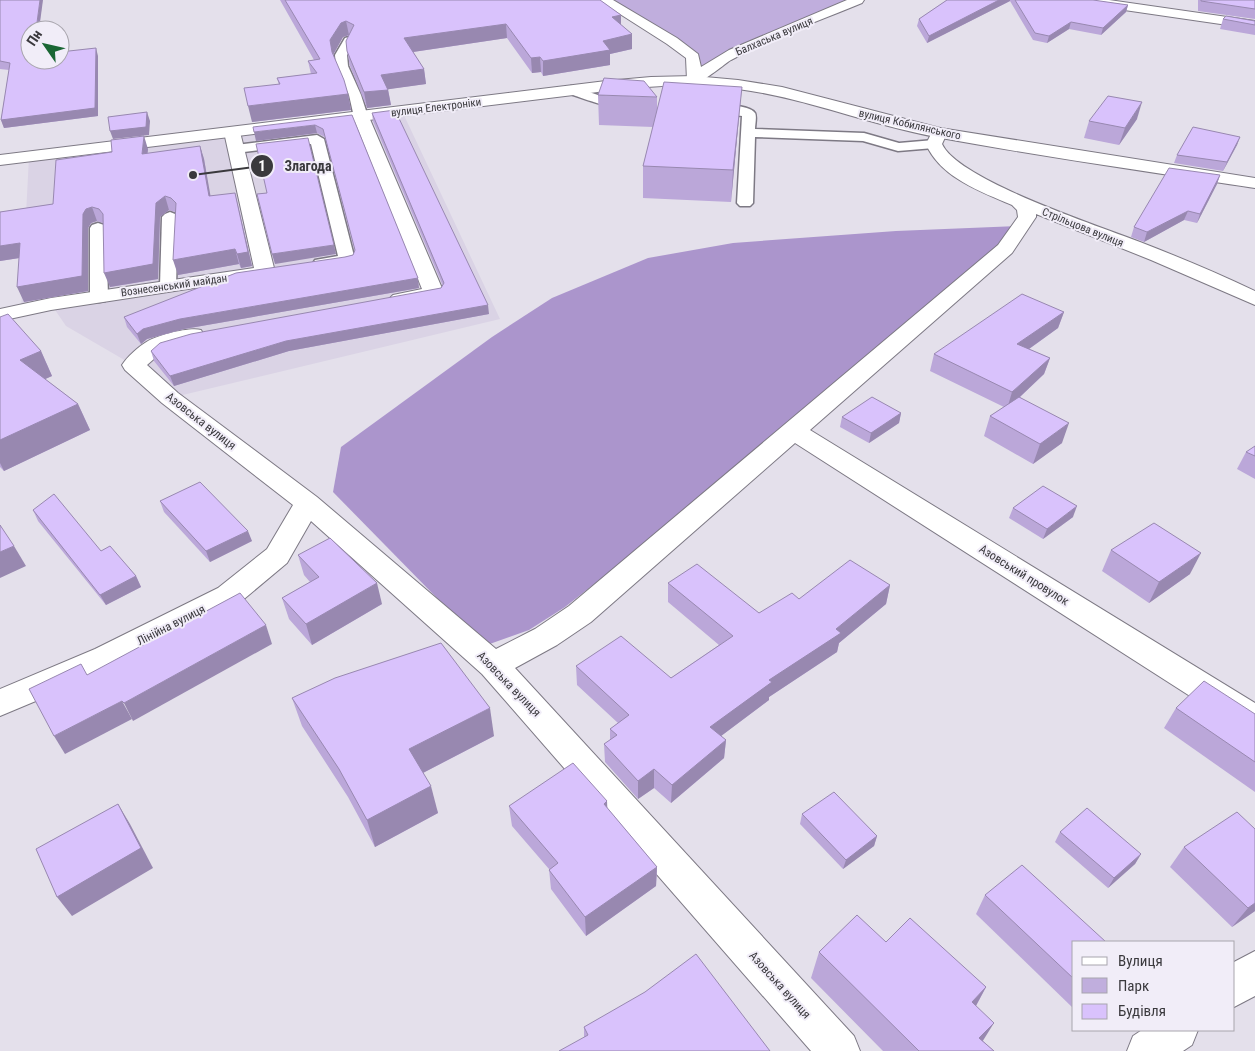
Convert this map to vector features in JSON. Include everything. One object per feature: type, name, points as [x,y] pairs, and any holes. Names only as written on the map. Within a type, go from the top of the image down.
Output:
[{"type":"street","points":[[604,0],[672,41],[693,57],[695,66],[694,80]]},
{"type":"street","name":"Балхаська вулиця","points":[[694,80],[712,65],[734,53],[858,0]]},
{"type":"street","points":[[1083,0],[1255,24]]},
{"type":"street","name":"вулиця Електроніки","points":[[0,160],[234,141],[361,116],[651,81],[694,80]]},
{"type":"street","name":"вулиця Кобилянського","points":[[694,80],[759,87],[937,138],[1255,183]]},
{"type":"street","points":[[361,116],[434,293],[385,302]]},
{"type":"street","name":"Стрільцова вулиця","points":[[937,138],[937,152],[961,173],[1018,200],[1216,280],[1255,299]]},
{"type":"street","name":"Вознесенський майдан","points":[[0,316],[51,304],[275,270],[234,141]]},
{"type":"street","points":[[494,665],[546,637],[580,614],[1005,249],[1027,217],[1026,209],[1018,200]]},
{"type":"street","name":"Азовська вулиця","points":[[211,332],[155,346],[133,365],[170,398],[308,503],[494,665],[839,1051]]},
{"type":"street","name":"Азовський провулок","points":[[793,430],[1255,720]]},
{"type":"street","name":"Лінійна вулиця","points":[[0,702],[106,658],[228,596],[277,556],[308,503]]},
{"type":"street","points":[[1235,986],[1255,971]]},
{"type":"street","points":[[1148,1051],[1176,1031]]},
{"type":"lane","points":[[349,40],[341,55],[342,66],[355,95],[361,116]]},
{"type":"lane","points":[[571,90],[606,102],[644,104]]},
{"type":"lane","points":[[698,107],[746,111],[749,114],[745,203]]},
{"type":"lane","points":[[749,133],[864,137],[880,140],[898,147],[937,138]]},
{"type":"lane","points":[[234,141],[317,139],[347,260],[311,265]]},
{"type":"lane","points":[[168,286],[170,217]]},
{"type":"lane","points":[[98,228],[99,297]]},
{"type":"shaded area","points":[[402,111],[500,319],[170,398],[133,365],[66,326],[51,304],[21,310],[29,157]]},
{"type":"shaded area","points":[[1018,226],[997,253],[785,434],[565,607],[529,630],[484,646],[333,492],[341,447],[492,337],[552,298],[648,258],[733,243],[896,231]]},
{"type":"green space","points":[[604,0],[858,0],[734,53],[694,80],[693,57]]},
{"type":"building","points":[[0,0],[40,0],[37,20],[20,20],[20,70],[70,70],[70,51],[96,48],[95,108],[1,120],[10,63],[0,61]]},
{"type":"building","points":[[285,0],[600,0],[621,15],[612,17],[632,34],[603,41],[610,50],[543,61],[540,57],[531,58],[506,24],[404,38],[424,69],[381,75],[388,90],[364,92],[347,51],[346,41],[354,25],[346,21],[341,23],[330,40],[332,52],[348,94],[248,106],[244,88],[280,84],[277,78],[317,73],[308,61],[320,59]]},
{"type":"building","points":[[947,0],[999,0],[929,36],[919,19]]},
{"type":"building","points":[[1015,0],[1093,0],[1128,5],[1103,28],[1071,22],[1049,36],[1035,33]]},
{"type":"building","points":[[1255,0],[1255,9],[1201,1]]},
{"type":"building","points":[[1226,16],[1255,21],[1255,25],[1223,19]]},
{"type":"building","points":[[604,78],[644,81],[657,97],[598,95]]},
{"type":"building","points":[[664,82],[742,87],[733,170],[643,166]]},
{"type":"building","points":[[1108,96],[1142,102],[1125,128],[1089,121]]},
{"type":"building","points":[[395,110],[488,305],[286,341],[170,376],[151,351],[160,343],[191,334],[441,288],[444,283],[372,113]]},
{"type":"building","points":[[147,112],[146,127],[110,131],[108,117]]},
{"type":"building","points":[[352,115],[418,278],[180,319],[143,329],[137,334],[124,317],[236,273],[353,255],[355,250],[323,129],[315,125],[254,132],[253,127]]},
{"type":"building","points":[[1193,127],[1240,137],[1227,162],[1177,155]]},
{"type":"building","points":[[144,136],[142,154],[200,146],[209,196],[235,193],[248,252],[237,254],[235,249],[173,260],[176,203],[171,198],[165,196],[156,203],[153,264],[104,273],[103,214],[99,209],[92,207],[86,209],[83,214],[82,276],[17,287],[20,243],[0,246],[0,212],[53,204],[56,160],[112,152],[111,140]]},
{"type":"building","points":[[308,138],[334,245],[272,254],[257,194],[267,193],[256,144]]},
{"type":"building","points":[[1169,168],[1220,175],[1200,214],[1188,211],[1147,232],[1134,227]]},
{"type":"building","points":[[1022,294],[1064,312],[1017,344],[1050,358],[1012,392],[934,354]]},
{"type":"building","points":[[8,314],[41,351],[20,360],[78,404],[0,440],[0,317]]},
{"type":"building","points":[[872,397],[901,413],[871,433],[842,417]]},
{"type":"building","points":[[1019,397],[1069,423],[1040,444],[990,416]]},
{"type":"building","points":[[1255,446],[1255,456],[1246,452]]},
{"type":"building","points":[[200,482],[248,531],[206,551],[160,501]]},
{"type":"building","points":[[1043,486],[1077,506],[1047,529],[1013,508]]},
{"type":"building","points":[[54,494],[101,551],[110,546],[136,576],[100,595],[33,510]]},
{"type":"building","points":[[1154,523],[1201,553],[1159,582],[1111,550]]},
{"type":"building","points":[[0,525],[14,546],[0,552]]},
{"type":"building","points":[[330,538],[377,583],[306,624],[282,598],[319,577],[298,555]]},
{"type":"building","points":[[850,560],[890,585],[836,629],[841,633],[769,680],[772,682],[710,727],[726,740],[672,785],[654,769],[638,781],[604,744],[617,735],[610,729],[629,715],[576,666],[621,636],[671,678],[733,636],[668,583],[697,564],[759,613],[792,593],[799,599]]},
{"type":"building","points":[[240,593],[266,625],[124,703],[122,701],[54,736],[29,689],[81,664],[87,675]]},
{"type":"building","points":[[441,643],[490,708],[409,749],[431,786],[367,820],[339,769],[292,698],[335,678]]},
{"type":"building","points":[[1204,681],[1255,714],[1255,762],[1176,708]]},
{"type":"building","points":[[573,763],[607,801],[604,804],[657,867],[585,917],[549,870],[558,863],[509,806]]},
{"type":"building","points":[[834,792],[877,836],[846,860],[802,814]]},
{"type":"building","points":[[118,804],[141,848],[57,897],[36,849]]},
{"type":"building","points":[[1087,808],[1141,854],[1114,878],[1060,832]]},
{"type":"building","points":[[1237,812],[1255,829],[1255,903],[1248,908],[1184,847]]},
{"type":"building","points":[[1022,865],[1105,941],[1072,941],[1072,977],[985,895]]},
{"type":"building","points":[[857,915],[886,942],[910,918],[986,987],[972,1002],[994,1023],[979,1038],[994,1051],[919,1051],[819,952]]},
{"type":"building","points":[[696,954],[770,1051],[559,1051],[588,1035],[584,1027],[645,992]]},
{"type":"place","name":"Злагода","points":[[193,175]]}]
